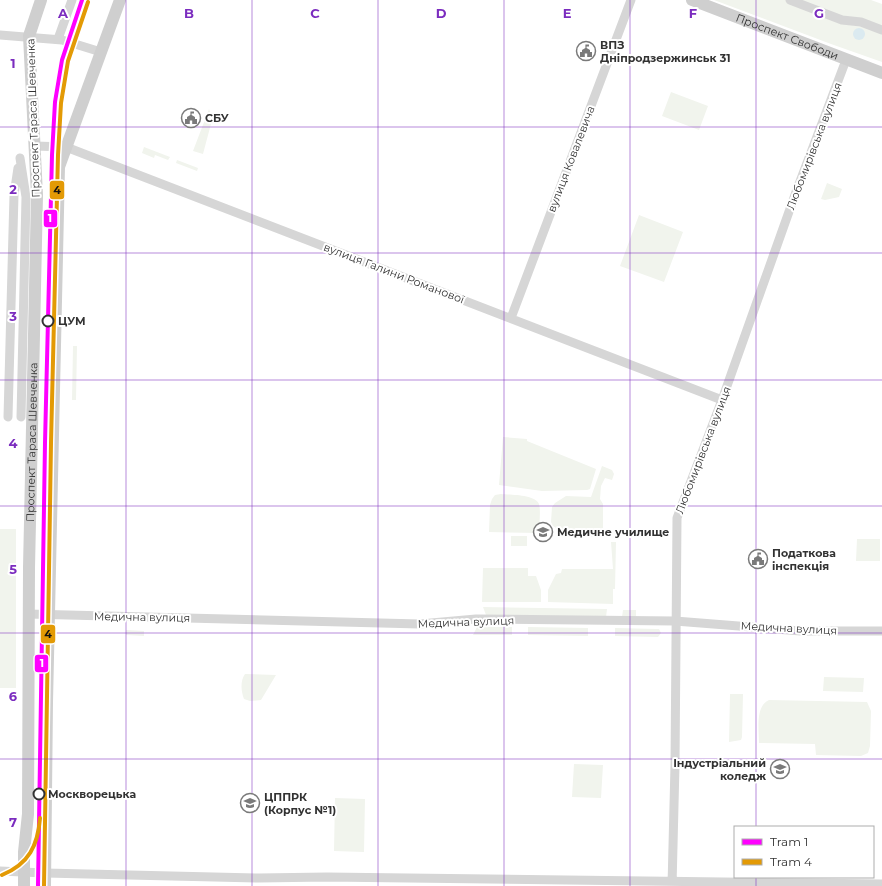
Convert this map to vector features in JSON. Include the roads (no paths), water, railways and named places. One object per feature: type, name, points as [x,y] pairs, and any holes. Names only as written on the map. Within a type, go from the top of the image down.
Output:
[{"type":"main road","name":"Проспект Тараса Шевченка","points":[[24,886],[24,852],[28,814],[28,614],[37,203],[29,36],[41,0]]},
{"type":"main road","name":"Проспект Тараса Шевченка","points":[[45,886],[49,614],[59,167],[120,0]]},
{"type":"main road","name":"Проспект Свободи","points":[[692,0],[882,73]]},
{"type":"street","points":[[58,39],[72,0]]},
{"type":"street","name":"вулиця Ковалевича","points":[[511,318],[631,0]]},
{"type":"street","points":[[790,0],[842,20],[861,22],[882,30]]},
{"type":"street","points":[[0,35],[58,39],[100,52]]},
{"type":"street","name":"Любомирівська вулиця","points":[[672,884],[675,765],[677,518],[722,400],[796,192],[846,60]]},
{"type":"street","name":"вулиця Галини Романової","points":[[35,146],[66,147],[722,400]]},
{"type":"street","points":[[8,417],[14,195],[20,158],[26,197],[22,418]]},
{"type":"street","name":"Медична вулиця","points":[[28,614],[420,624],[476,619],[675,621],[801,631],[882,631]]},
{"type":"street","points":[[0,871],[259,878],[327,877],[672,884],[882,884]]},
{"type":"tram line","name":"1","points":[[38,886],[45,443],[52,155],[55,102],[62,60],[82,0]]},
{"type":"tram line","name":"4","points":[[44,886],[51,443],[58,155],[61,103],[68,61],[88,2]]},
{"type":"tram line","name":"4","points":[[2,875],[19,865],[30,852],[37,837],[40,818]]},
{"type":"place","name":"ВПЗ Дніпродзержинськ 31","points":[[586,51]]},
{"type":"place","name":"СБУ","points":[[191,118]]},
{"type":"place","name":"ЦУМ","points":[[48,321]]},
{"type":"place","name":"Медичне училище","points":[[543,532]]},
{"type":"place","name":"Податкова інспекція","points":[[758,559]]},
{"type":"place","name":"Індустріальний коледж","points":[[780,769]]},
{"type":"place","name":"Москворецька","points":[[39,794]]},
{"type":"place","name":"ЦППРК (Корпус №1)","points":[[250,803]]}]
